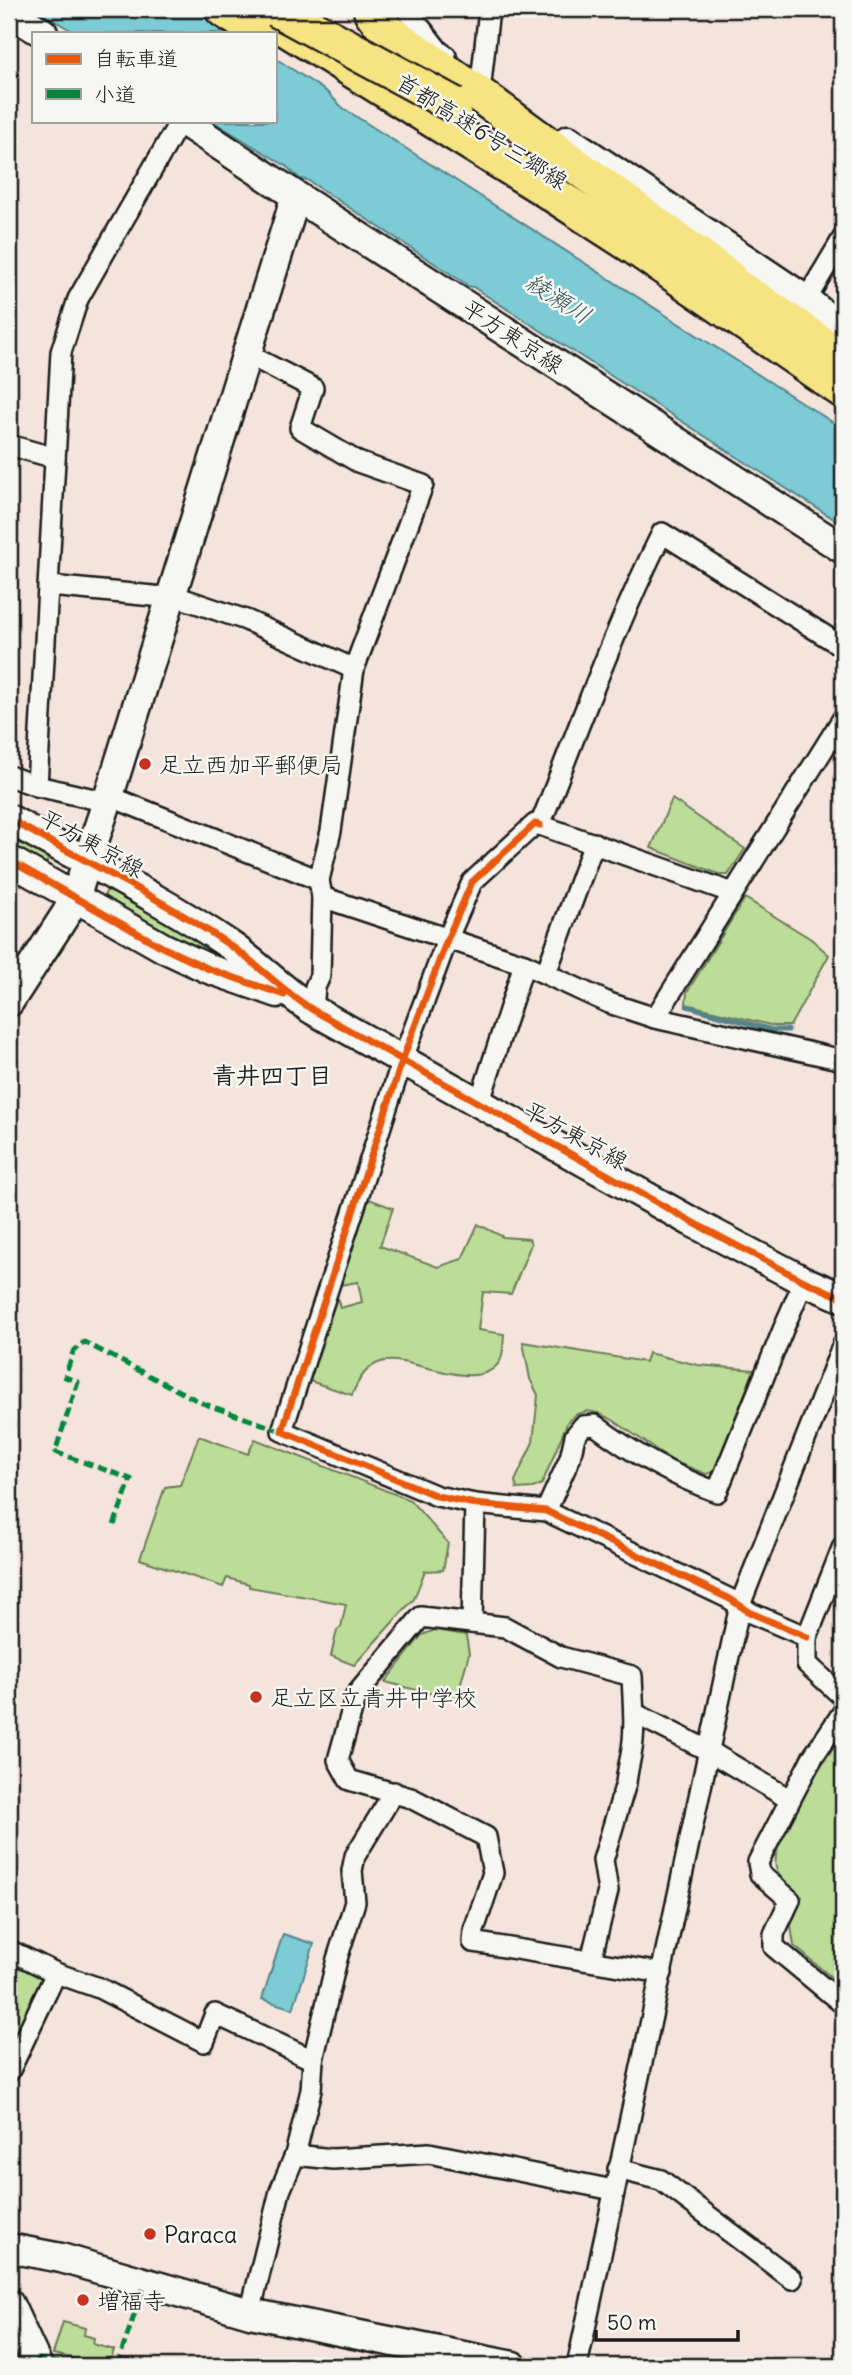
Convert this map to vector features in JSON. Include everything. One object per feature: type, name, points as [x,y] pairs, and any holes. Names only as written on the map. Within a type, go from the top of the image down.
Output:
[{"type":"highway","points":[[222,9],[270,19],[454,105]]},
{"type":"highway","name":"首都高速6号三郷線","points":[[303,9],[843,360]]},
{"type":"highway","points":[[384,10],[471,101],[633,221]]},
{"type":"highway","points":[[384,10],[386,30],[481,96],[765,305]]},
{"type":"highway","points":[[270,19],[638,249],[843,390]]},
{"type":"highway","points":[[270,19],[843,411]]},
{"type":"highway","name":"首都高速6号三郷線","points":[[270,19],[449,113],[765,305],[843,360]]},
{"type":"main road","points":[[9,12],[41,32]]},
{"type":"main road","points":[[481,83],[806,300],[843,330]]},
{"type":"main road","name":"平方東京線","points":[[183,122],[843,549]]},
{"type":"main road","points":[[9,1002],[75,898],[296,196]]},
{"type":"main road","name":"平方東京線","points":[[9,819],[180,914],[230,945],[303,1004],[402,1061],[804,1282],[843,1298]]},
{"type":"main road","name":"平方東京線","points":[[9,860],[164,948],[209,969],[303,1004]]},
{"type":"main road","points":[[9,2248],[61,2258],[250,2313],[513,2366]]},
{"type":"main road","points":[[9,2304],[38,2366]]},
{"type":"street","points":[[406,9],[439,51],[481,83]]},
{"type":"street","points":[[481,83],[489,9]]},
{"type":"street","points":[[37,786],[61,352],[78,299],[180,122]]},
{"type":"street","points":[[806,300],[843,238]]},
{"type":"street","points":[[247,354],[313,388],[300,428],[358,462],[422,485],[354,669],[321,889],[320,976],[303,1004]]},
{"type":"street","points":[[9,445],[55,458]]},
{"type":"street","points":[[540,825],[613,641],[662,533],[843,646]]},
{"type":"street","points":[[50,586],[184,599],[246,620],[354,669]]},
{"type":"street","points":[[655,1018],[843,718]]},
{"type":"street","points":[[9,776],[37,786],[108,799],[447,940],[452,939],[524,964],[609,1003],[655,1018],[843,1060]]},
{"type":"street","points":[[733,893],[535,824],[472,882],[447,940],[402,1061],[282,1431],[438,1496],[475,1504],[546,1511],[740,1605],[751,1613],[807,1637]]},
{"type":"street","points":[[546,973],[594,843]]},
{"type":"street","points":[[479,1104],[524,964]]},
{"type":"street","points":[[546,1511],[570,1458],[575,1436],[583,1426],[595,1424],[621,1445],[668,1471],[717,1492],[804,1282]]},
{"type":"street","points":[[577,2366],[740,1605],[843,1344]]},
{"type":"street","points":[[472,1623],[475,1504]]},
{"type":"street","points":[[843,1546],[807,1637],[807,1664],[843,1697]]},
{"type":"street","points":[[591,1960],[608,1891],[603,1860],[626,1783],[631,1755],[634,1713],[632,1676],[561,1657],[505,1627],[421,1618],[356,1695],[338,1760],[349,1780],[411,1798],[486,1837],[493,1873],[474,1930],[473,1942],[662,1973]]},
{"type":"street","points":[[843,1712],[789,1799],[758,1862],[760,1874],[790,1900],[774,1934],[774,1947],[843,2004]]},
{"type":"street","points":[[634,1713],[709,1751],[789,1799]]},
{"type":"street","points":[[250,2313],[281,2191],[295,2155],[311,2090],[313,2060],[337,1959],[355,1902],[352,1871],[355,1856],[394,1792]]},
{"type":"street","points":[[9,1950],[56,1973],[99,1988],[204,2042],[215,2014],[313,2060]]},
{"type":"street","points":[[9,2072],[56,1973]]},
{"type":"street","points":[[295,2155],[333,2159],[429,2153],[614,2190]]},
{"type":"street","points":[[618,2169],[661,2180],[792,2278]]},
{"type":"green space","points":[[672,799],[745,849],[728,875],[721,875],[651,848]]},
{"type":"green space","points":[[9,829],[50,852],[45,868],[9,846]]},
{"type":"green space","points":[[108,885],[177,924],[223,960],[168,937],[103,901]]},
{"type":"green space","points":[[745,898],[811,939],[829,955],[790,1026],[774,1026],[686,1004],[687,992]]},
{"type":"green space","points":[[369,1199],[393,1208],[380,1246],[438,1267],[462,1259],[478,1224],[503,1237],[529,1239],[531,1244],[511,1294],[483,1292],[478,1330],[504,1334],[500,1361],[490,1371],[477,1375],[462,1375],[398,1361],[385,1361],[368,1369],[352,1395],[310,1381],[337,1296],[340,1308],[362,1302],[358,1282],[340,1285]]},
{"type":"green space","points":[[523,1342],[645,1362],[648,1353],[698,1365],[754,1370],[714,1472],[706,1474],[673,1461],[613,1420],[588,1411],[577,1414],[568,1421],[542,1484],[533,1488],[517,1489],[515,1481],[533,1442],[538,1395],[530,1379]]},
{"type":"green space","points":[[199,1436],[248,1454],[255,1439],[410,1500],[448,1543],[443,1570],[425,1571],[414,1599],[354,1665],[331,1656],[346,1604],[249,1587],[249,1584],[227,1578],[223,1587],[140,1559],[165,1487],[180,1485]]},
{"type":"green space","points":[[435,1630],[466,1635],[469,1654],[456,1700],[385,1682],[422,1635]]},
{"type":"green space","points":[[843,1733],[843,1987],[794,1946],[791,1926],[802,1897],[778,1872],[776,1855],[790,1820],[812,1779]]},
{"type":"green space","points":[[9,1958],[37,1971],[42,1981],[11,2041],[9,2040]]},
{"type":"green space","points":[[63,2322],[85,2328],[84,2335],[94,2338],[93,2344],[114,2350],[109,2366],[53,2354]]},
{"type":"water","points":[[34,9],[200,9],[236,32],[74,32]]},
{"type":"water","name":"綾瀬川","points":[[276,59],[327,92],[343,108],[843,429],[843,525],[473,287],[465,286],[466,284],[307,180],[300,179],[286,166],[214,122],[276,122]]},
{"type":"water","points":[[283,1934],[314,1944],[293,2009],[262,1999]]},
{"type":"waterway","points":[[687,1006],[772,1030],[788,1030]]},
{"type":"marked path","points":[[114,1525],[131,1479],[55,1452],[78,1382],[65,1377],[73,1352],[84,1342],[202,1403],[282,1431]]},
{"type":"marked path","points":[[117,2366],[143,2289]]},
{"type":"marked path","points":[[35,2359],[91,2366]]},
{"type":"cycle path","points":[[9,819],[202,927],[239,952],[313,1010],[692,1222],[804,1281],[843,1298]]},
{"type":"cycle path","points":[[540,825],[535,824],[472,882],[447,940],[402,1061],[282,1431],[437,1496],[475,1504],[546,1511],[730,1599],[751,1613],[807,1637]]},
{"type":"cycle path","points":[[9,860],[164,948],[209,969],[284,995]]},
{"type":"place","name":"足立西加平郵便局","points":[[145,764]]},
{"type":"place","name":"足立区立青井中学校","points":[[256,1697]]},
{"type":"place","name":"Paraca","points":[[150,2234]]},
{"type":"place","name":"増福寺","points":[[83,2300]]},
{"type":"district","name":"青井四丁目","points":[[272,1075]]}]
